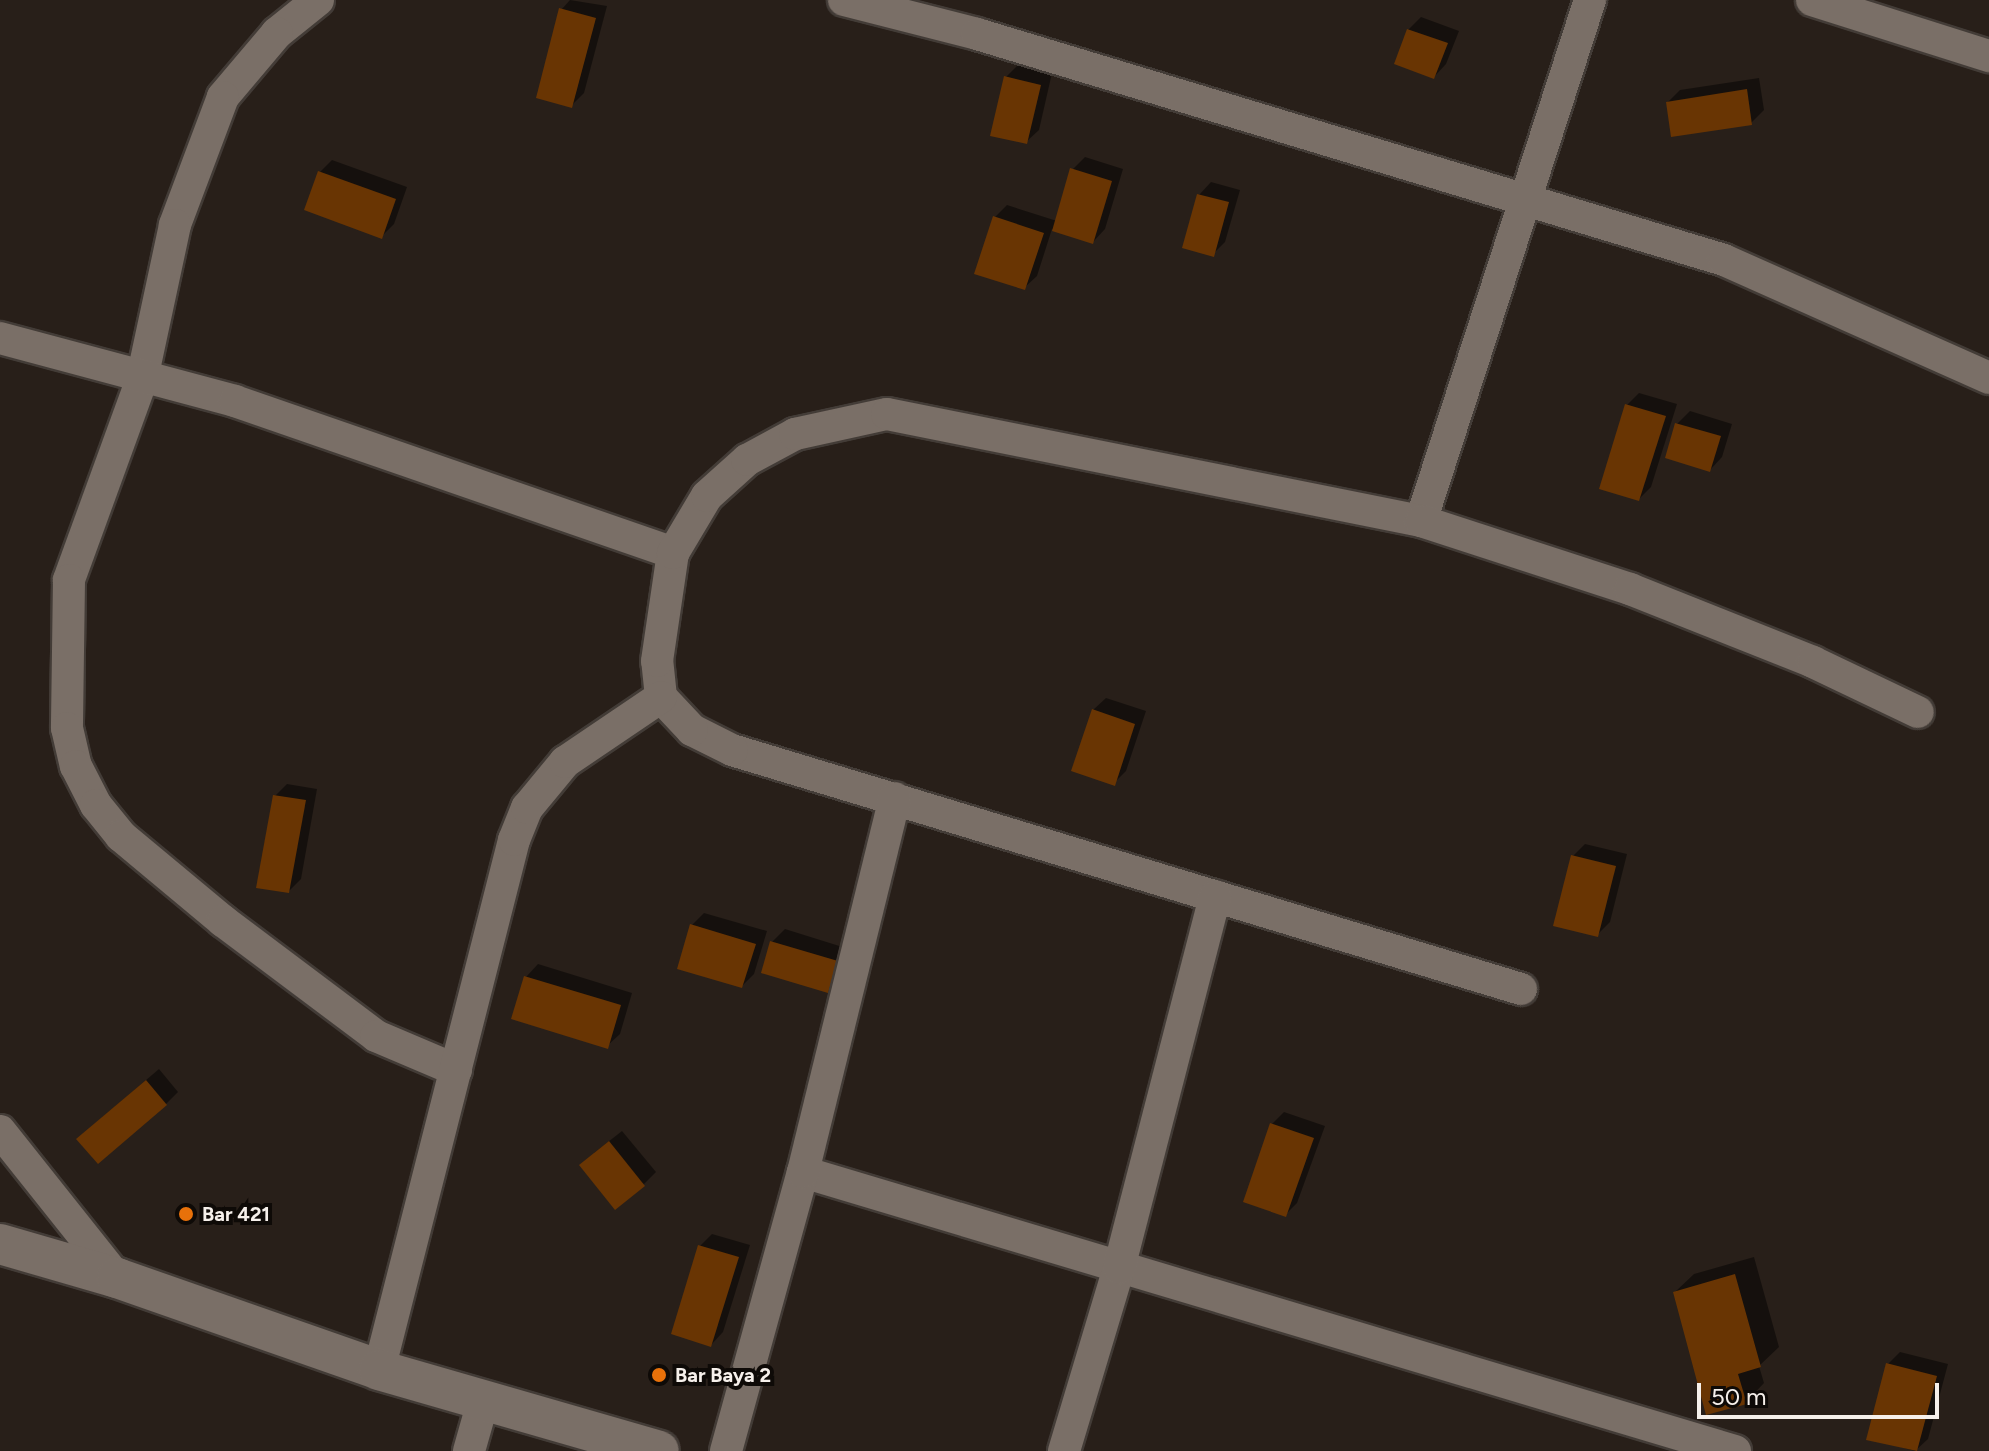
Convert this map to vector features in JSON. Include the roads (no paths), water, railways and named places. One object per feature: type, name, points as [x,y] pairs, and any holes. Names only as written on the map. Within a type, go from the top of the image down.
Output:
[{"type":"street","points":[[318,0],[248,62],[213,117],[175,225],[142,379],[69,580],[64,677],[76,766],[96,805],[121,836],[223,921],[376,1036],[456,1070]]},
{"type":"street","points":[[844,0],[977,34],[1527,203],[1724,260],[1989,378]]},
{"type":"street","points":[[1421,521],[1527,203],[1590,0]]},
{"type":"street","points":[[1812,0],[1989,56]]},
{"type":"street","points":[[0,338],[142,379],[235,401],[673,553]]},
{"type":"street","points":[[1521,989],[732,750],[692,730],[661,697],[657,661],[673,553],[707,496],[747,460],[795,434],[887,414],[1421,521],[1630,589],[1813,662],[1918,712]]},
{"type":"street","points":[[379,1370],[527,808],[565,762],[661,697]]},
{"type":"street","points":[[726,1451],[803,1172],[895,798]]},
{"type":"street","points":[[1064,1451],[1119,1268],[1215,896]]},
{"type":"street","points":[[0,1131],[117,1278]]},
{"type":"street","points":[[803,1172],[1735,1451]]},
{"type":"street","points":[[0,1244],[117,1278],[379,1370],[659,1451]]},
{"type":"street","points":[[469,1451],[484,1398]]},
{"type":"place","name":"Bar 421","points":[[186,1214]]},
{"type":"place","name":"Bar Baya 2","points":[[659,1375]]}]
